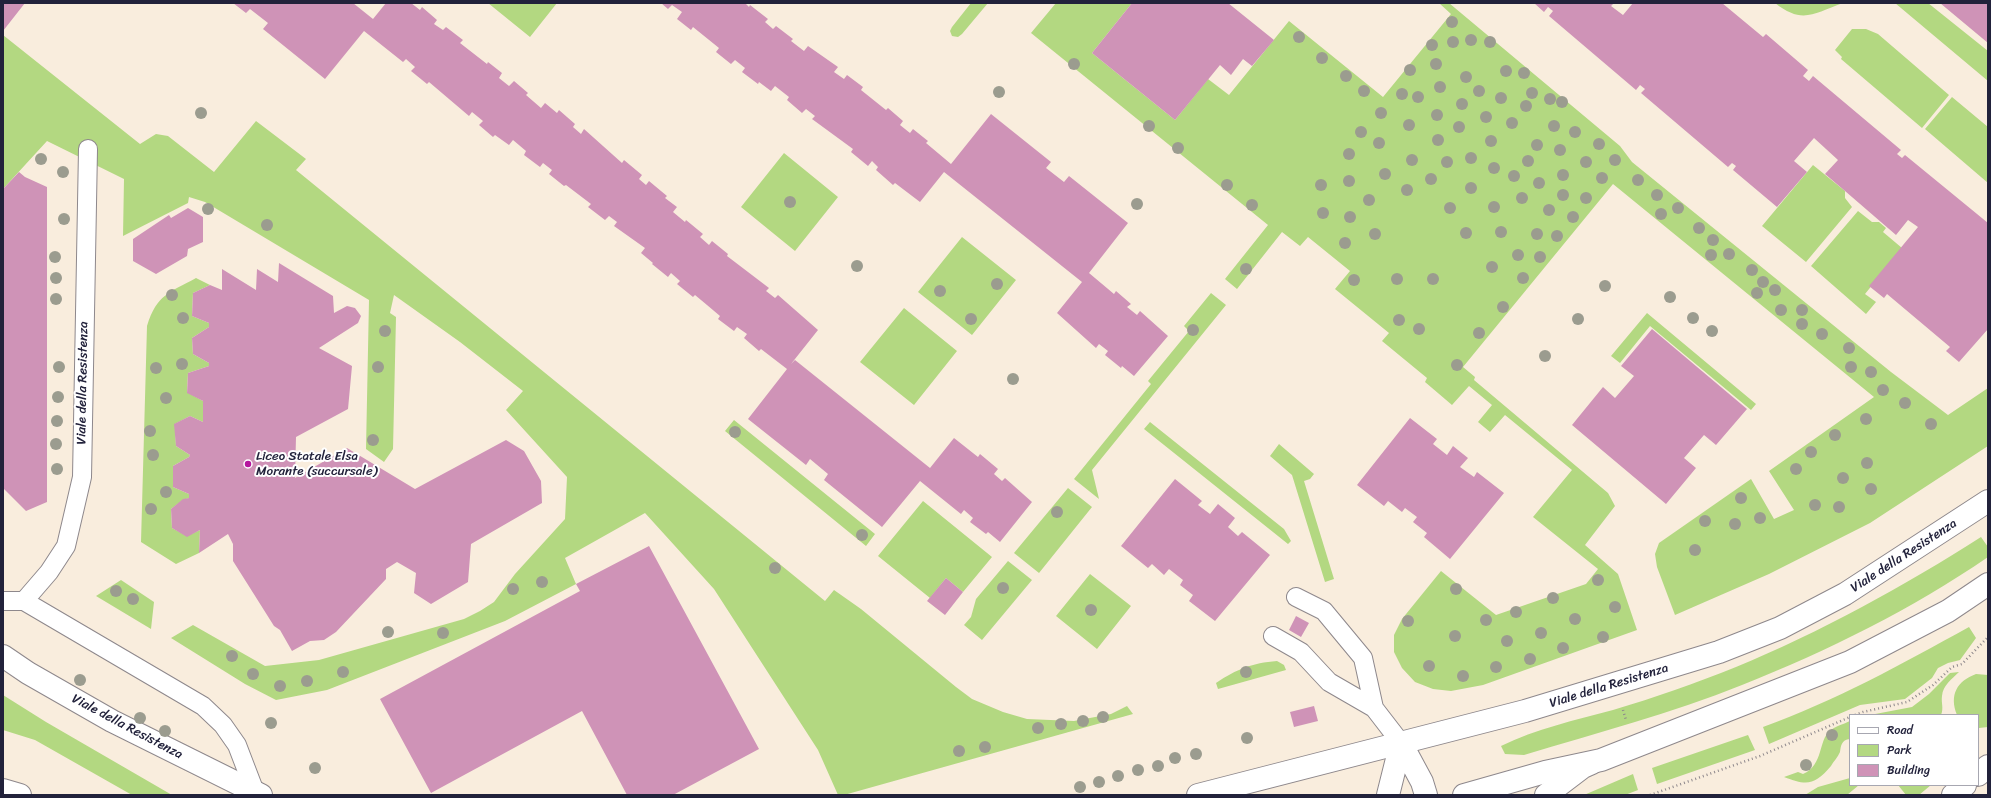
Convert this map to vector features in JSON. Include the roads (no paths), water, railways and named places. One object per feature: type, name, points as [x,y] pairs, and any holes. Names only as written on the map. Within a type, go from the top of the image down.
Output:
[{"type":"street","name":"Viale della Resistenza","points":[[1198,795],[1532,709],[1718,652],[1780,628],[1845,594],[1988,501]]},
{"type":"street","points":[[1546,795],[1583,767],[1850,662],[1948,611],[1988,584]]},
{"type":"street","name":"Viale della Resistenza","points":[[3,656],[28,673],[112,721],[258,794]]},
{"type":"street","points":[[1388,795],[1401,743]]},
{"type":"street","points":[[1401,743],[1422,782],[1426,795]]},
{"type":"street","points":[[1464,795],[1545,772],[1601,760]]},
{"type":"street","points":[[1979,773],[1988,766]]},
{"type":"street","points":[[1953,795],[1964,786]]},
{"type":"street","points":[[3,790],[20,795]]},
{"type":"lane","name":"Viale della Resistenza","points":[[88,149],[82,476],[66,546],[49,572],[24,601],[203,706],[223,725],[237,745],[258,794]]},
{"type":"lane","points":[[1296,597],[1324,611],[1363,658],[1374,708]]},
{"type":"lane","points":[[3,601],[24,601]]},
{"type":"lane","points":[[1273,636],[1301,652],[1329,682],[1374,708],[1401,743]]},
{"type":"place","name":"Liceo Statale Elsa Morante (succursale)","points":[[248,464]]}]
